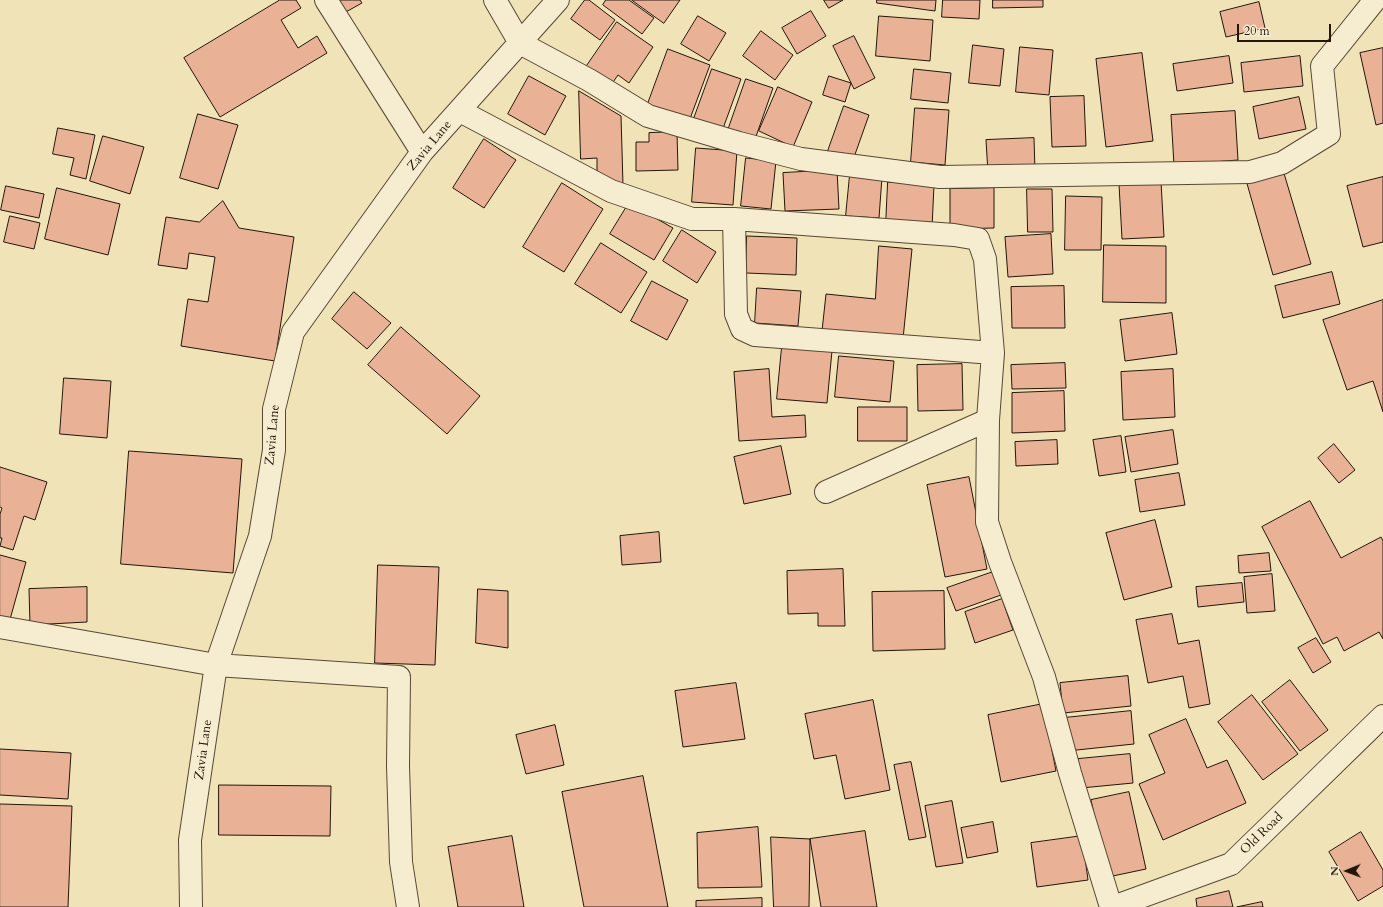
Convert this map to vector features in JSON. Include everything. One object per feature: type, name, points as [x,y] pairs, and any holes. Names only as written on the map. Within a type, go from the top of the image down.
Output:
[{"type":"street","points":[[326,0],[422,152]]},
{"type":"street","points":[[495,0],[520,43],[590,80],[648,116],[738,143],[801,159],[940,177],[1250,172],[1282,163],[1329,134],[1322,66],[1375,0]]},
{"type":"street","name":"Zavia Lane","points":[[191,907],[190,840],[216,665],[260,536],[274,450],[274,409],[293,332],[422,152],[460,111],[550,7],[558,0]]},
{"type":"street","points":[[460,111],[611,191],[692,219],[734,219],[954,235],[978,239],[985,259],[993,353],[988,420],[987,522],[1000,562],[1044,677],[1070,773],[1112,907]]},
{"type":"street","points":[[734,219],[736,314],[742,329],[755,335],[993,353]]},
{"type":"street","points":[[826,492],[988,420]]},
{"type":"street","points":[[0,627],[216,665],[399,677],[398,766],[401,862],[408,907]]},
{"type":"street","name":"Old Road","points":[[1112,907],[1231,864],[1383,716]]},
{"type":"building","points":[[280,0],[296,0],[301,8],[281,20],[298,48],[317,36],[327,53],[220,117],[184,58]]},
{"type":"building","points":[[338,0],[360,0],[362,3],[344,13]]},
{"type":"building","points":[[585,0],[589,0],[615,20],[600,40],[571,19]]},
{"type":"building","points":[[606,0],[629,0],[654,18],[642,34],[603,5]]},
{"type":"building","points":[[632,0],[680,0],[664,23]]},
{"type":"building","points":[[824,0],[843,0],[829,8]]},
{"type":"building","points":[[877,0],[936,0],[935,11],[877,3]]},
{"type":"building","points":[[943,0],[980,0],[979,19],[942,17]]},
{"type":"building","points":[[993,0],[1043,0],[1043,7],[993,8]]},
{"type":"building","points":[[1259,2],[1265,28],[1226,37],[1220,12]]},
{"type":"building","points":[[811,11],[826,36],[797,54],[782,28]]},
{"type":"building","points":[[698,16],[726,33],[709,61],[681,44]]},
{"type":"building","points":[[879,16],[933,20],[930,61],[876,56]]},
{"type":"building","points":[[617,22],[653,47],[629,83],[618,75],[611,85],[586,67]]},
{"type":"building","points":[[761,31],[793,55],[775,80],[743,56]]},
{"type":"building","points":[[854,36],[875,78],[854,89],[833,46]]},
{"type":"building","points":[[973,45],[1004,49],[1000,86],[969,83]]},
{"type":"building","points":[[1020,47],[1053,50],[1049,95],[1016,92]]},
{"type":"building","points":[[1383,48],[1383,123],[1376,125],[1360,53]]},
{"type":"building","points":[[668,49],[710,65],[688,124],[646,109]]},
{"type":"building","points":[[1142,53],[1153,141],[1106,147],[1096,59]]},
{"type":"building","points":[[1229,56],[1233,83],[1177,91],[1173,64]]},
{"type":"building","points":[[1300,56],[1303,86],[1244,92],[1241,63]]},
{"type":"building","points":[[712,69],[741,79],[721,134],[692,124]]},
{"type":"building","points":[[914,69],[951,73],[948,103],[911,99]]},
{"type":"building","points":[[529,76],[566,96],[545,135],[508,114]]},
{"type":"building","points":[[829,76],[851,83],[845,102],[823,95]]},
{"type":"building","points":[[746,79],[773,88],[753,145],[726,136]]},
{"type":"building","points":[[778,87],[812,102],[793,147],[759,131]]},
{"type":"building","points":[[579,91],[621,116],[623,185],[597,175],[597,158],[581,159]]},
{"type":"building","points":[[1084,96],[1086,146],[1052,147],[1050,97]]},
{"type":"building","points":[[1299,97],[1306,129],[1259,139],[1253,107]]},
{"type":"building","points":[[844,106],[869,115],[853,160],[828,151]]},
{"type":"building","points":[[915,108],[949,110],[945,165],[911,162]]},
{"type":"building","points":[[1235,111],[1238,160],[1174,165],[1171,115]]},
{"type":"building","points":[[198,114],[238,125],[218,189],[180,178]]},
{"type":"building","points":[[58,128],[95,135],[86,179],[70,175],[74,158],[53,154]]},
{"type":"building","points":[[677,132],[678,170],[636,171],[636,142],[649,142],[649,133]]},
{"type":"building","points":[[103,136],[144,147],[130,194],[90,181]]},
{"type":"building","points":[[1034,138],[1035,171],[988,173],[986,140]]},
{"type":"building","points":[[484,139],[516,160],[484,208],[453,188]]},
{"type":"building","points":[[696,148],[737,151],[733,205],[692,202]]},
{"type":"building","points":[[746,158],[776,161],[771,209],[741,206]]},
{"type":"building","points":[[837,170],[839,209],[785,211],[783,173]]},
{"type":"building","points":[[1283,170],[1311,264],[1273,275],[1246,180]]},
{"type":"building","points":[[850,175],[882,177],[879,218],[846,216]]},
{"type":"building","points":[[1383,177],[1383,242],[1363,247],[1347,186]]},
{"type":"building","points":[[1161,181],[1164,237],[1122,239],[1119,184]]},
{"type":"building","points":[[888,182],[934,185],[932,228],[886,225]]},
{"type":"building","points":[[562,183],[603,209],[564,272],[523,247]]},
{"type":"building","points":[[6,186],[44,194],[39,218],[1,210]]},
{"type":"building","points":[[57,188],[120,204],[108,255],[45,239]]},
{"type":"building","points":[[994,188],[994,228],[950,229],[950,189]]},
{"type":"building","points":[[1027,189],[1052,189],[1053,232],[1028,232]]},
{"type":"building","points":[[1066,196],[1102,197],[1101,250],[1065,250]]},
{"type":"building","points":[[223,201],[239,228],[294,237],[275,361],[181,346],[188,299],[208,302],[215,257],[189,253],[187,269],[158,265],[166,217],[199,222]]},
{"type":"building","points":[[629,203],[673,228],[654,260],[610,234]]},
{"type":"building","points":[[10,216],[40,223],[34,249],[4,242]]},
{"type":"building","points":[[682,230],[716,252],[697,283],[663,261]]},
{"type":"building","points":[[1051,234],[1053,274],[1008,277],[1005,237]]},
{"type":"building","points":[[747,236],[797,238],[796,275],[746,273]]},
{"type":"building","points":[[601,243],[647,272],[621,313],[575,284]]},
{"type":"building","points":[[1104,245],[1166,246],[1166,303],[1103,302]]},
{"type":"building","points":[[879,246],[912,249],[903,339],[822,331],[826,294],[875,299]]},
{"type":"building","points":[[1332,272],[1340,304],[1283,318],[1275,286]]},
{"type":"building","points":[[652,281],[688,300],[667,340],[631,321]]},
{"type":"building","points":[[1064,286],[1065,328],[1012,328],[1011,287]]},
{"type":"building","points":[[757,288],[801,291],[798,326],[755,323]]},
{"type":"building","points":[[354,292],[391,323],[367,349],[332,319]]},
{"type":"building","points":[[1383,300],[1383,412],[1373,381],[1347,390],[1323,320]]},
{"type":"building","points":[[1172,313],[1177,354],[1125,361],[1120,320]]},
{"type":"building","points":[[401,327],[480,396],[447,434],[368,365]]},
{"type":"building","points":[[782,347],[832,351],[827,403],[777,399]]},
{"type":"building","points":[[839,356],[894,361],[890,402],[835,397]]},
{"type":"building","points":[[1065,363],[1066,388],[1012,389],[1011,365]]},
{"type":"building","points":[[962,364],[963,410],[918,411],[917,365]]},
{"type":"building","points":[[769,369],[772,417],[805,415],[806,437],[739,441],[734,372]]},
{"type":"building","points":[[1173,369],[1175,417],[1123,420],[1121,372]]},
{"type":"building","points":[[64,378],[111,381],[107,438],[60,434]]},
{"type":"building","points":[[1064,391],[1065,431],[1012,433],[1012,393]]},
{"type":"building","points":[[858,407],[907,407],[907,441],[858,441]]},
{"type":"building","points":[[1173,430],[1178,464],[1131,472],[1125,437]]},
{"type":"building","points":[[1121,436],[1126,472],[1099,476],[1093,440]]},
{"type":"building","points":[[1057,440],[1058,464],[1016,466],[1015,442]]},
{"type":"building","points":[[1334,444],[1355,470],[1339,483],[1318,458]]},
{"type":"building","points":[[781,446],[791,494],[744,504],[734,457]]},
{"type":"building","points":[[129,451],[242,459],[233,573],[121,564]]},
{"type":"building","points":[[0,467],[47,482],[35,520],[24,516],[13,550],[0,546],[2,538],[0,538],[0,514],[2,508],[0,507]]},
{"type":"building","points":[[1179,473],[1185,505],[1140,512],[1135,480]]},
{"type":"building","points":[[969,477],[987,569],[945,577],[927,485]]},
{"type":"building","points":[[1310,501],[1341,558],[1381,537],[1383,541],[1383,639],[1379,632],[1344,651],[1337,637],[1323,644],[1262,527]]},
{"type":"building","points":[[1155,520],[1172,587],[1124,600],[1106,533]]},
{"type":"building","points":[[659,532],[661,562],[622,565],[620,536]]},
{"type":"building","points":[[1269,553],[1271,571],[1239,573],[1238,556]]},
{"type":"building","points":[[0,555],[26,562],[9,623],[0,620]]},
{"type":"building","points":[[378,565],[439,567],[435,665],[375,663]]},
{"type":"building","points":[[843,569],[845,626],[818,626],[818,613],[788,614],[787,571]]},
{"type":"building","points":[[993,572],[1001,595],[956,611],[947,588]]},
{"type":"building","points":[[1272,574],[1275,611],[1247,613],[1244,577]]},
{"type":"building","points":[[1242,583],[1244,602],[1198,607],[1196,587]]},
{"type":"building","points":[[87,587],[87,622],[30,625],[29,589]]},
{"type":"building","points":[[478,589],[508,591],[508,648],[476,643]]},
{"type":"building","points":[[944,591],[945,649],[873,651],[872,592]]},
{"type":"building","points":[[1002,599],[1013,630],[975,643],[965,612]]},
{"type":"building","points":[[1172,614],[1178,644],[1199,640],[1210,704],[1189,708],[1183,676],[1148,683],[1136,620]]},
{"type":"building","points":[[1316,638],[1331,662],[1313,673],[1298,648]]},
{"type":"building","points":[[1128,676],[1131,706],[1063,713],[1060,683]]},
{"type":"building","points":[[1290,680],[1328,730],[1300,751],[1262,702]]},
{"type":"building","points":[[736,683],[745,739],[683,747],[675,691]]},
{"type":"building","points":[[1252,695],[1298,754],[1263,780],[1218,722]]},
{"type":"building","points":[[873,700],[890,790],[845,799],[836,755],[814,759],[805,714]]},
{"type":"building","points":[[1043,704],[1056,771],[1001,782],[988,715]]},
{"type":"building","points":[[1131,711],[1134,744],[1067,751],[1064,718]]},
{"type":"building","points":[[1186,719],[1207,768],[1227,760],[1246,803],[1163,840],[1139,784],[1165,773],[1149,735]]},
{"type":"building","points":[[555,725],[564,765],[526,774],[516,735]]},
{"type":"building","points":[[0,749],[71,753],[68,799],[0,795]]},
{"type":"building","points":[[1130,754],[1133,783],[1081,788],[1078,759]]},
{"type":"building","points":[[911,762],[926,837],[909,840],[894,765]]},
{"type":"building","points":[[643,776],[668,907],[584,907],[562,792]]},
{"type":"building","points":[[219,785],[331,786],[330,836],[219,835]]},
{"type":"building","points":[[1129,792],[1146,869],[1108,877],[1091,800]]},
{"type":"building","points":[[952,801],[963,863],[936,867],[925,806]]},
{"type":"building","points":[[0,804],[72,806],[68,907],[0,907]]},
{"type":"building","points":[[993,822],[998,852],[967,858],[961,828]]},
{"type":"building","points":[[758,827],[762,887],[698,888],[697,833]]},
{"type":"building","points":[[865,831],[877,907],[821,907],[810,839]]},
{"type":"building","points":[[1361,832],[1383,870],[1383,886],[1358,901],[1329,852]]},
{"type":"building","points":[[512,836],[524,907],[458,907],[448,847]]},
{"type":"building","points":[[1082,836],[1088,880],[1037,887],[1031,843]]},
{"type":"building","points":[[771,837],[810,839],[809,907],[774,907]]},
{"type":"building","points":[[1229,891],[1233,907],[1197,907],[1196,899]]},
{"type":"building","points":[[762,898],[762,907],[696,907],[696,901]]},
{"type":"building","points":[[1262,902],[1263,907],[1237,907]]}]
